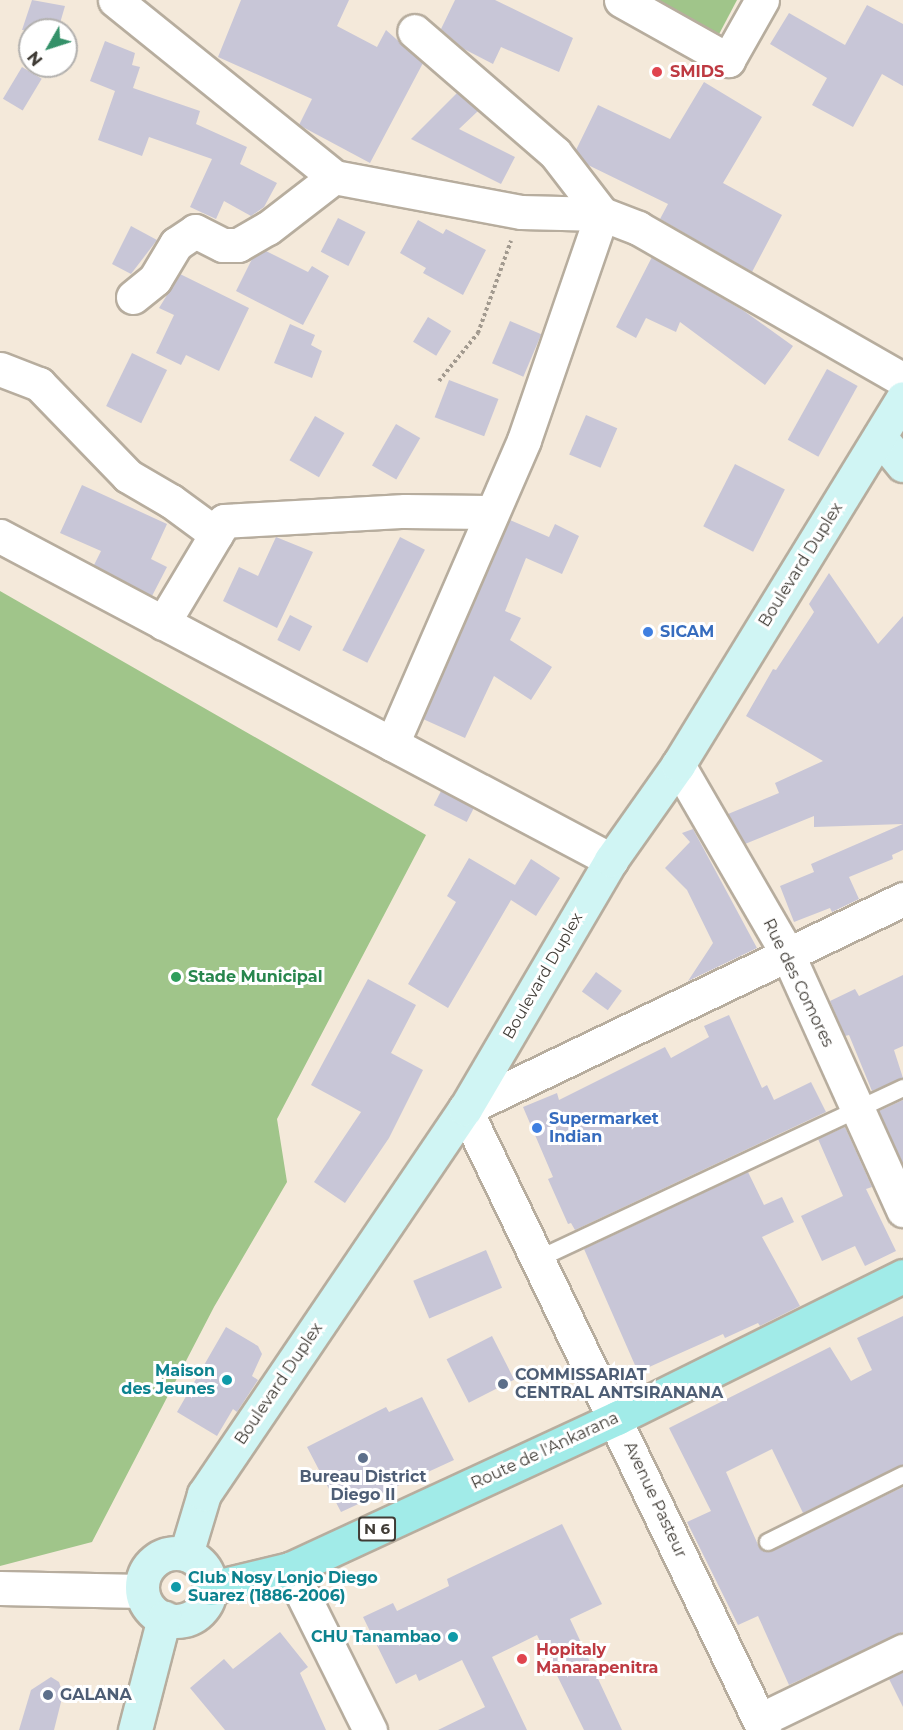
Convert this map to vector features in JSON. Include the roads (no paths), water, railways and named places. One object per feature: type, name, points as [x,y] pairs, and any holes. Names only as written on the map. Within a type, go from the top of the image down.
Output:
[{"type":"main road","name":"Boulevard Duplex","points":[[186,1554],[204,1494],[465,1109],[611,860],[678,765],[903,398]]},
{"type":"main road","points":[[880,437],[903,465]]},
{"type":"main road","name":"Route de l'Ankarana","points":[[211,1588],[290,1569],[617,1418],[903,1276]]},
{"type":"main road","points":[[186,1554],[206,1569],[211,1588],[209,1599],[194,1616],[183,1620],[164,1618],[152,1611],[142,1591],[147,1569],[154,1561],[163,1555],[186,1554]]},
{"type":"main road","points":[[135,1730],[164,1618]]},
{"type":"street","points":[[115,0],[334,177],[521,212],[602,214],[638,228],[903,380]]},
{"type":"street","points":[[621,0],[728,60],[762,0]]},
{"type":"street","points":[[414,30],[555,153],[602,214]]},
{"type":"street","points":[[133,297],[154,279],[176,244],[195,231],[224,245],[238,245],[268,228],[334,177]]},
{"type":"street","points":[[392,744],[524,440],[602,214]]},
{"type":"street","points":[[0,369],[39,384],[128,476],[171,501],[216,534]]},
{"type":"street","points":[[164,623],[224,520],[405,511],[492,512]]},
{"type":"street","points":[[0,536],[611,860]]},
{"type":"street","name":"Rue des Comores","points":[[678,765],[788,955],[903,1210]]},
{"type":"street","points":[[465,1109],[903,899]]},
{"type":"street","name":"Avenue Pasteur","points":[[465,1109],[617,1418],[762,1725]]},
{"type":"street","points":[[290,1569],[370,1730]]},
{"type":"street","points":[[0,1588],[142,1591]]},
{"type":"street","points":[[762,1725],[903,1651]]},
{"type":"lane","points":[[538,1259],[903,1088]]},
{"type":"lane","points":[[768,1542],[903,1475]]},
{"type":"place","name":"SMIDS","points":[[657,72]]},
{"type":"place","name":"SICAM","points":[[648,632]]},
{"type":"place","name":"Stade Municipal","points":[[176,977]]},
{"type":"place","name":"Supermarket Indian","points":[[537,1128]]},
{"type":"place","name":"Maison des Jeunes","points":[[227,1380]]},
{"type":"place","name":"COMMISSARIAT CENTRAL ANTSIRANANA","points":[[503,1384]]},
{"type":"place","name":"Bureau District Diego II","points":[[363,1458]]},
{"type":"place","name":"Club Nosy Lonjo Diego Suarez (1886-2006)","points":[[176,1587]]},
{"type":"place","name":"CHU Tanambao","points":[[453,1637]]},
{"type":"place","name":"Hopitaly Manarapenitra","points":[[522,1659]]},
{"type":"place","name":"GALANA","points":[[48,1695]]}]
